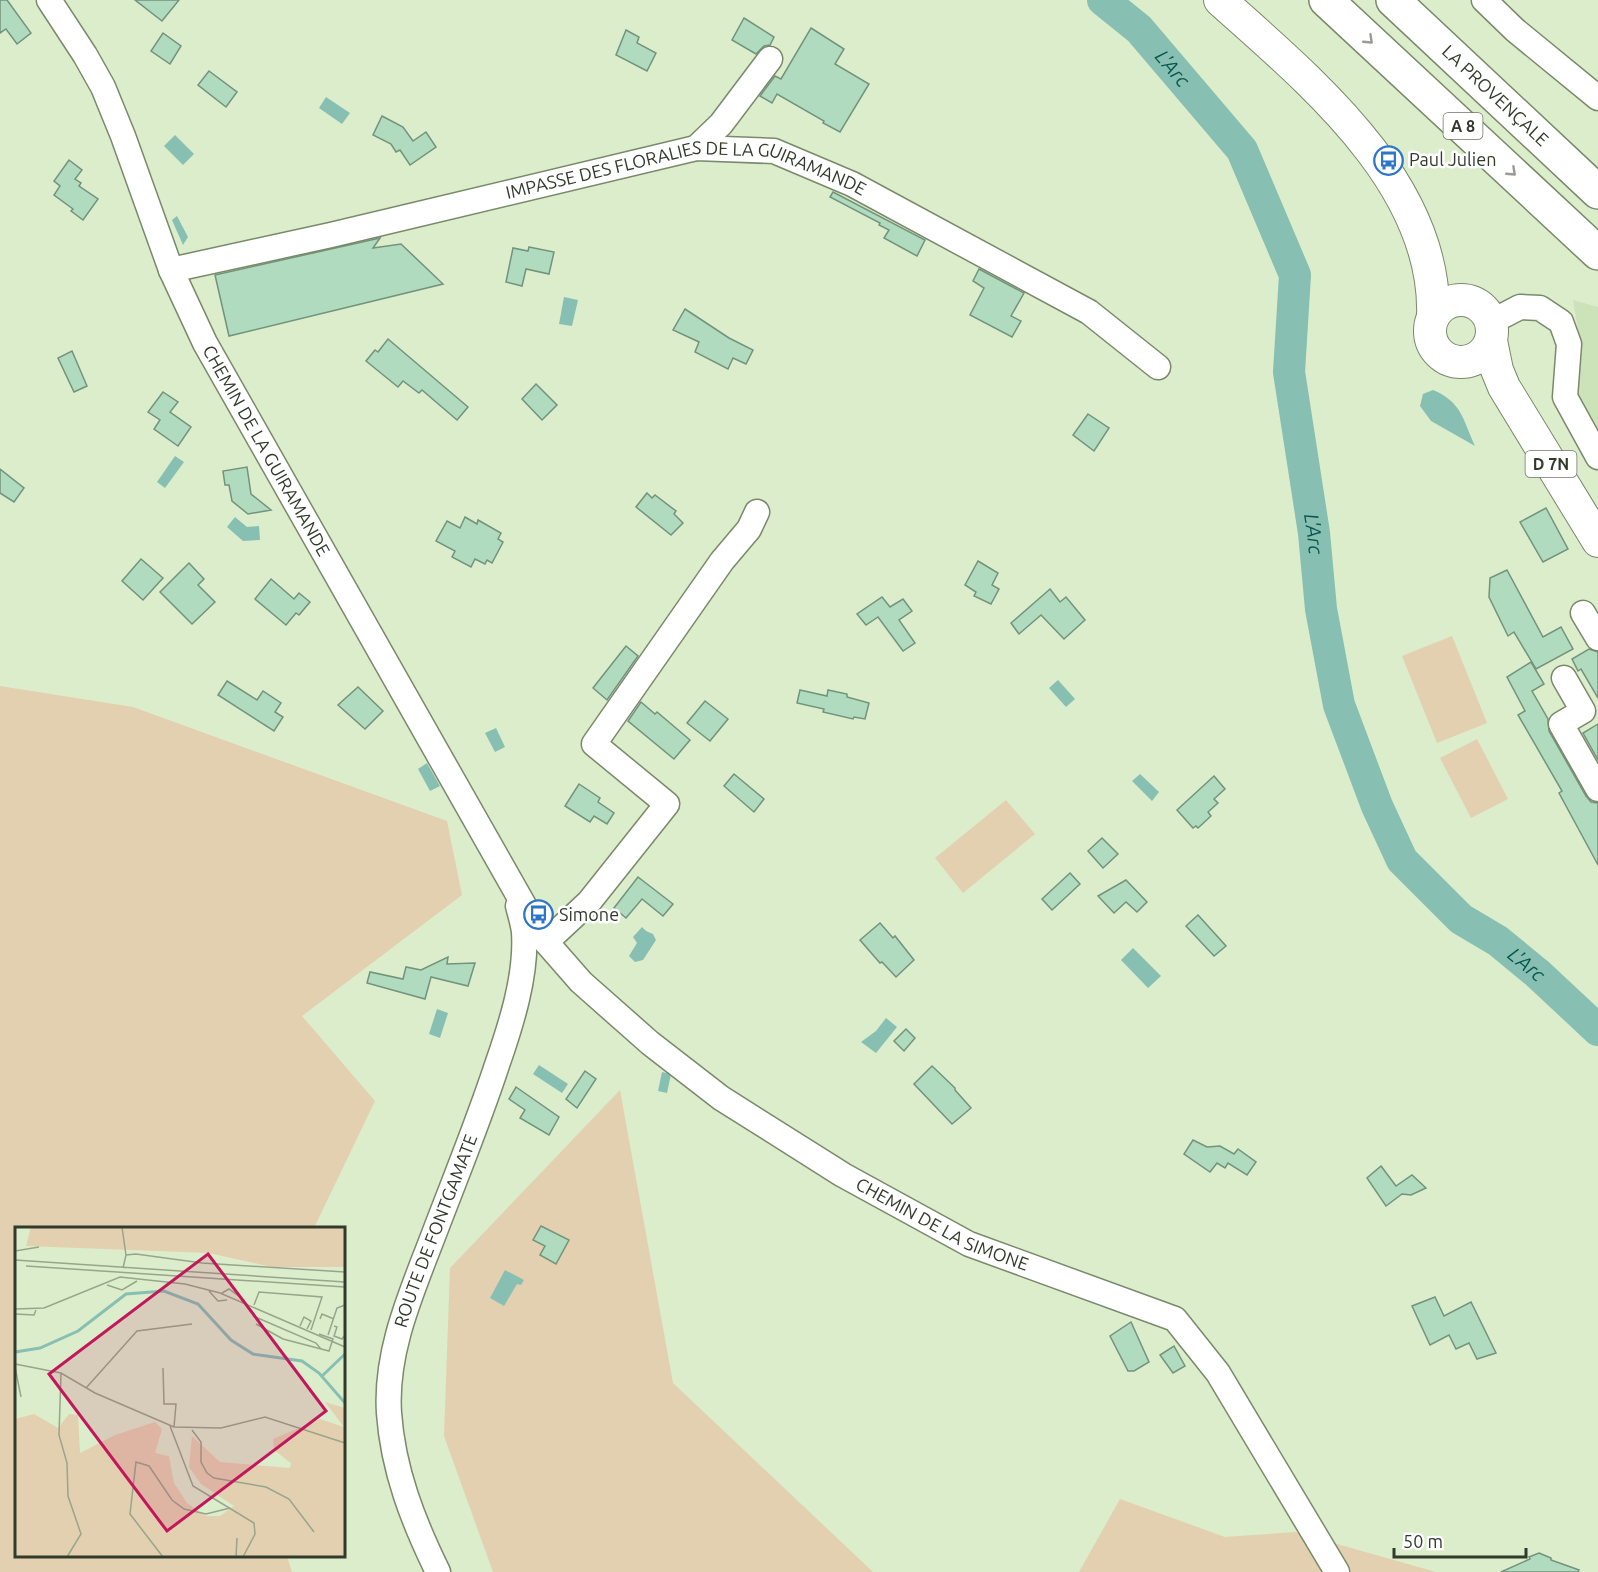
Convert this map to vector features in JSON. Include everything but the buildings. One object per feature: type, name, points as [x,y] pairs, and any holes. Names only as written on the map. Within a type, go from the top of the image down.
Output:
[{"type":"highway","name":"A 8","points":[[1326,0],[1598,253]]},
{"type":"highway","name":"LA PROVENÇALE","points":[[1393,0],[1598,192]]},
{"type":"main road","name":"D 7N","points":[[1220,0],[1307,78],[1379,162],[1406,206],[1422,241],[1433,296],[1433,317]]},
{"type":"main road","name":"D 7N","points":[[1422,241],[1485,322],[1497,370],[1504,387],[1598,541]]},
{"type":"main road","points":[[1456,300],[1485,322],[1487,348],[1476,358],[1462,362],[1454,361],[1446,358],[1434,346],[1430,331],[1433,317],[1440,307],[1448,302],[1456,300]]},
{"type":"main road","name":"D 7N","points":[[1454,361],[1488,375],[1504,387]]},
{"type":"street","name":"CHEMIN DE LA GUIRAMANDE","points":[[49,0],[103,87],[171,270],[205,343],[514,888]]},
{"type":"street","points":[[1484,0],[1515,30],[1598,98]]},
{"type":"street","points":[[696,148],[721,124],[770,59]]},
{"type":"street","name":"IMPASSE DES FLORALIES DE LA GUIRAMANDE","points":[[171,270],[331,235],[696,148],[774,151],[852,184],[1089,312],[1158,367]]},
{"type":"street","points":[[1485,322],[1520,307],[1540,308],[1561,322],[1569,344],[1565,397],[1598,457]]},
{"type":"street","points":[[546,942],[589,902],[667,804],[594,744],[722,561],[749,529],[757,512]]},
{"type":"street","points":[[1583,613],[1598,638]]},
{"type":"street","points":[[1564,678],[1583,711],[1561,724],[1593,780]]},
{"type":"street","name":"CHEMIN DE LA SIMONE","points":[[514,888],[546,942],[581,982],[650,1043],[721,1098],[843,1175],[969,1244],[1174,1319],[1218,1374],[1337,1572]]},
{"type":"street","name":"ROUTE DE FONTGAMATE","points":[[438,1572],[404,1494],[394,1452],[389,1411],[391,1370],[399,1331],[412,1292],[486,1097],[512,1019],[524,953],[524,931],[514,888]]},
{"type":"shaded area","points":[[1573,300],[1598,307],[1598,443],[1570,387],[1578,329]]},
{"type":"shaded area","points":[[1452,636],[1487,723],[1437,743],[1402,656]]},
{"type":"shaded area","points":[[0,686],[133,707],[447,821],[462,895],[302,1016],[375,1101],[314,1227],[15,1227],[15,1557],[287,1557],[292,1572],[0,1572]]},
{"type":"shaded area","points":[[1477,739],[1508,799],[1471,818],[1440,758]]},
{"type":"shaded area","points":[[1006,800],[1035,834],[963,893],[935,858]]},
{"type":"shaded area","points":[[620,1090],[673,1383],[873,1572],[493,1572],[444,1436],[450,1268]]},
{"type":"shaded area","points":[[1120,1499],[1225,1537],[1295,1532],[1436,1572],[1079,1572]]},
{"type":"water","points":[[326,97],[350,113],[342,124],[319,108]]},
{"type":"water","points":[[175,135],[194,154],[183,165],[164,146]]},
{"type":"water","points":[[177,216],[188,237],[183,245],[172,220]]},
{"type":"water","points":[[564,297],[578,300],[572,326],[559,324]]},
{"type":"water","points":[[1433,390],[1456,406],[1475,446],[1431,421],[1420,406],[1423,394]]},
{"type":"water","points":[[175,456],[184,462],[165,488],[157,482]]},
{"type":"water","points":[[235,517],[247,527],[259,526],[260,540],[243,541],[227,527]]},
{"type":"water","points":[[1058,680],[1075,699],[1066,707],[1049,688]]},
{"type":"water","points":[[496,728],[505,747],[495,752],[485,733]]},
{"type":"water","points":[[427,763],[440,786],[430,791],[418,769]]},
{"type":"water","points":[[1140,774],[1159,792],[1152,801],[1132,781]]},
{"type":"water","points":[[642,927],[653,934],[656,940],[643,960],[635,962],[629,956],[637,943],[633,937]]},
{"type":"water","points":[[1133,948],[1161,976],[1148,988],[1121,960]]},
{"type":"water","points":[[437,1009],[448,1013],[440,1038],[429,1034]]},
{"type":"water","points":[[886,1018],[897,1027],[876,1053],[861,1042],[876,1031]]},
{"type":"water","points":[[539,1065],[568,1084],[562,1093],[533,1074]]},
{"type":"water","points":[[662,1072],[671,1074],[667,1093],[658,1091]]},
{"type":"water","points":[[505,1270],[524,1280],[521,1285],[517,1284],[504,1306],[490,1298]]},
{"type":"waterway","name":"L'Arc","points":[[1103,0],[1139,29],[1242,150],[1295,275],[1289,372],[1314,533],[1321,609],[1339,705],[1377,806],[1402,860],[1461,919],[1498,941],[1537,973],[1598,1030]]},
{"type":"place","name":"Paul Julien","points":[[1388,160]]},
{"type":"place","name":"Simone","points":[[538,915]]}]
